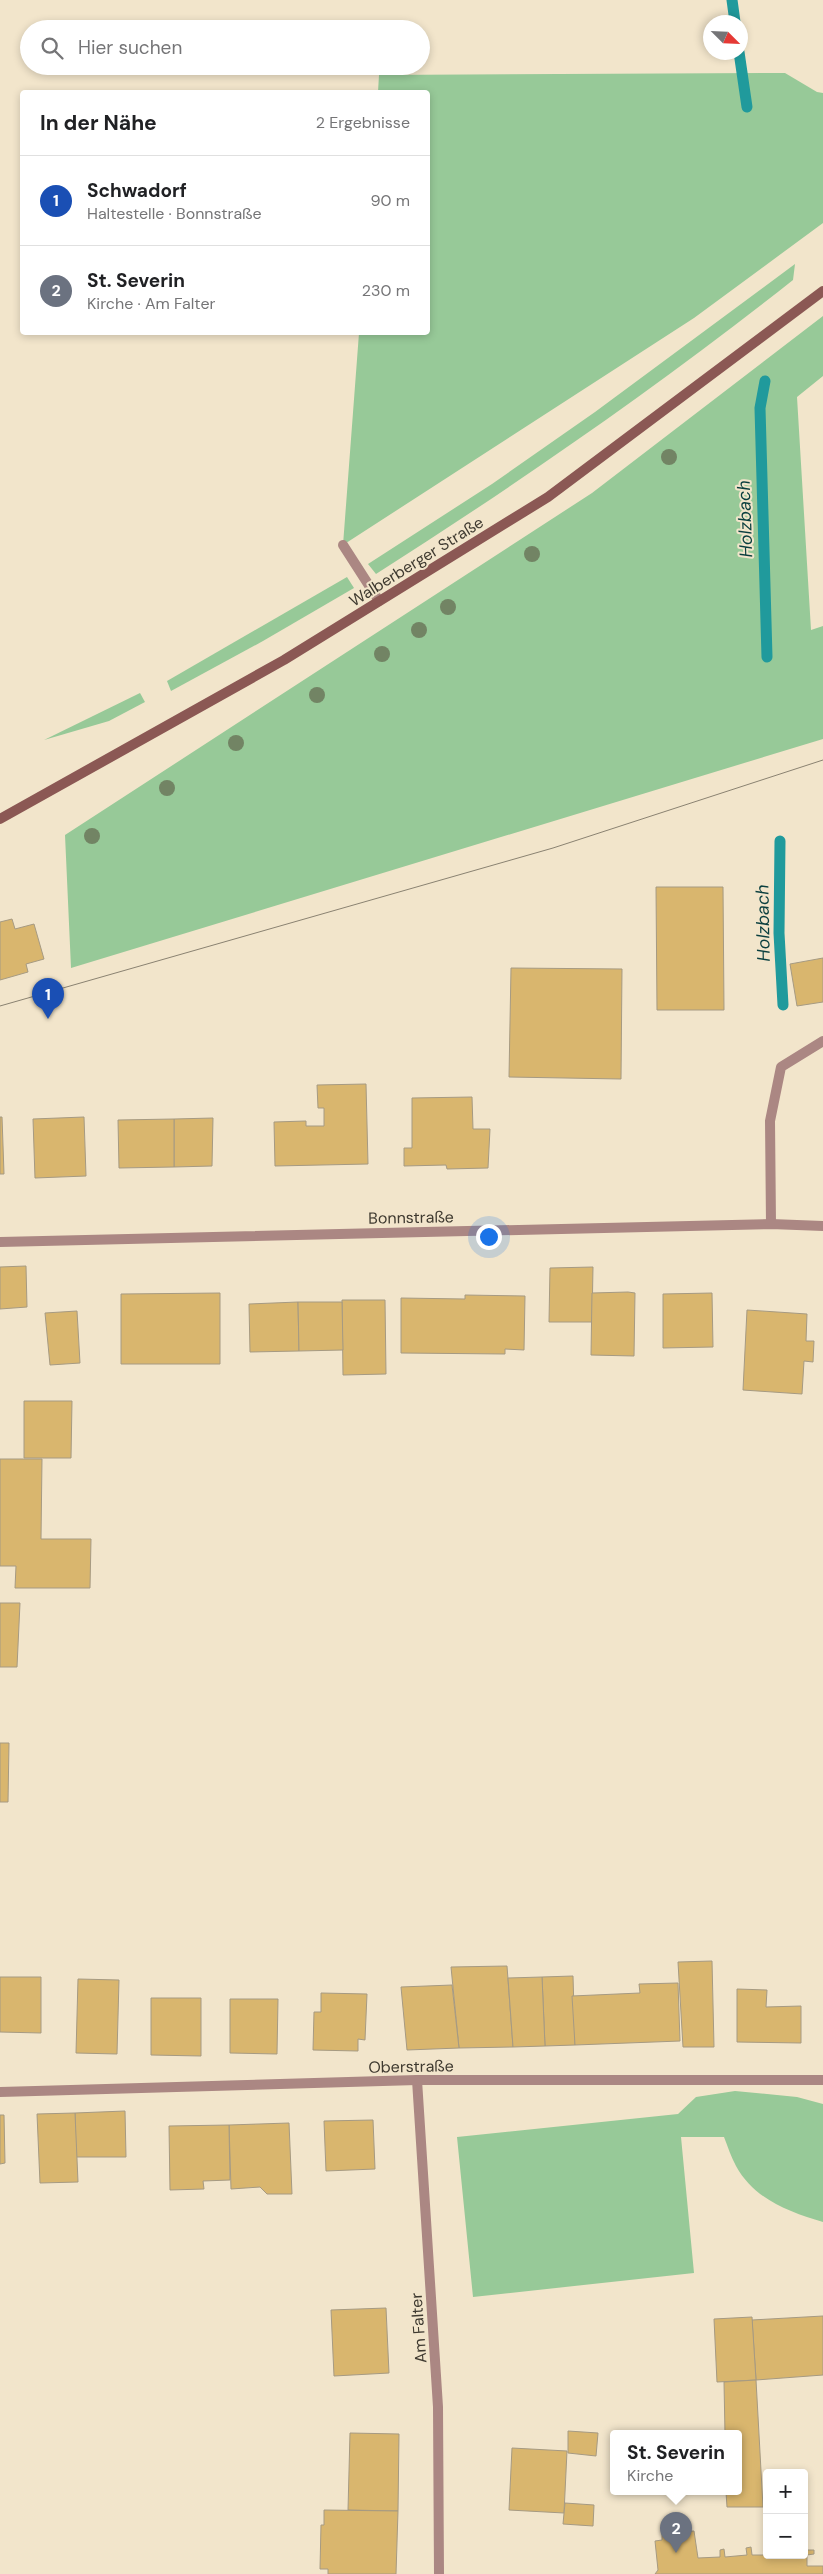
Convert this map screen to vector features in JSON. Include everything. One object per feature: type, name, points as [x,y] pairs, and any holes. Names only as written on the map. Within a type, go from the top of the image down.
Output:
[{"type":"main road","name":"Walberberger Straße","points":[[0,819],[284,660],[548,497],[823,291]]},
{"type":"street","points":[[343,545],[379,601]]},
{"type":"street","points":[[771,1224],[770,1121],[781,1067],[823,1041]]},
{"type":"street","name":"Bonnstraße","points":[[0,1242],[771,1224],[823,1226]]},
{"type":"street","name":"Oberstraße","points":[[0,2092],[417,2080],[823,2080]]},
{"type":"street","name":"Am Falter","points":[[417,2080],[438,2407],[439,2574]]},
{"type":"green space","points":[[785,73],[817,92],[823,93],[823,223],[694,318],[343,545],[359,335],[430,335],[430,90],[378,90],[379,75]]},
{"type":"green space","points":[[795,264],[793,280],[692,357],[536,469],[376,574],[368,564],[492,484],[595,412]]},
{"type":"green space","points":[[823,316],[823,376],[797,397],[811,630],[823,626],[823,739],[71,968],[65,835],[592,493]]},
{"type":"green space","points":[[347,577],[354,588],[263,641],[171,691],[167,681]]},
{"type":"green space","points":[[140,693],[145,702],[109,721],[44,740]]},
{"type":"green space","points":[[735,2091],[797,2097],[823,2104],[823,2222],[785,2209],[762,2196],[752,2187],[736,2166],[724,2137],[681,2137],[694,2273],[473,2297],[457,2137],[678,2114],[696,2097]]},
{"type":"building","points":[[656,887],[723,887],[724,1010],[657,1010]]},
{"type":"building","points":[[12,919],[15,929],[34,924],[44,959],[26,964],[28,972],[0,980],[0,922]]},
{"type":"building","points":[[823,958],[823,1002],[797,1006],[790,964]]},
{"type":"building","points":[[511,968],[622,969],[621,1079],[509,1077]]},
{"type":"building","points":[[366,1084],[368,1164],[275,1166],[274,1122],[306,1121],[306,1126],[324,1126],[324,1108],[318,1108],[317,1085]]},
{"type":"building","points":[[472,1097],[473,1129],[490,1129],[488,1168],[447,1169],[446,1165],[404,1166],[404,1148],[412,1148],[412,1098]]},
{"type":"building","points":[[0,1117],[2,1117],[4,1174],[0,1174]]},
{"type":"building","points":[[84,1117],[86,1176],[35,1178],[33,1119]]},
{"type":"building","points":[[213,1118],[212,1166],[174,1167],[174,1119]]},
{"type":"building","points":[[174,1119],[174,1167],[119,1168],[118,1120]]},
{"type":"building","points":[[26,1266],[27,1307],[0,1309],[0,1267]]},
{"type":"building","points":[[593,1267],[592,1322],[549,1322],[550,1268]]},
{"type":"building","points":[[220,1293],[220,1364],[121,1364],[121,1294]]},
{"type":"building","points":[[592,1293],[635,1293],[634,1356],[591,1355]]},
{"type":"building","points":[[712,1293],[713,1347],[663,1348],[663,1294]]},
{"type":"building","points":[[465,1295],[525,1296],[524,1350],[505,1349],[505,1354],[401,1353],[401,1298],[465,1299]]},
{"type":"building","points":[[342,1300],[385,1300],[386,1374],[343,1375]]},
{"type":"building","points":[[298,1302],[299,1351],[250,1352],[249,1304]]},
{"type":"building","points":[[298,1302],[342,1302],[343,1350],[299,1351]]},
{"type":"building","points":[[747,1310],[807,1314],[806,1341],[814,1341],[813,1362],[804,1361],[802,1394],[743,1390]]},
{"type":"building","points":[[77,1311],[80,1363],[50,1365],[45,1313]]},
{"type":"building","points":[[24,1401],[72,1401],[71,1458],[24,1458]]},
{"type":"building","points":[[0,1459],[42,1459],[41,1539],[91,1539],[90,1588],[15,1588],[16,1566],[0,1566]]},
{"type":"building","points":[[0,1603],[20,1603],[17,1667],[0,1667]]},
{"type":"building","points":[[0,1743],[9,1743],[8,1802],[0,1802]]},
{"type":"building","points":[[712,1961],[714,2047],[683,2047],[678,1962]]},
{"type":"building","points":[[507,1966],[513,2047],[459,2048],[451,1967]]},
{"type":"building","points":[[573,1976],[575,2045],[545,2046],[542,1977]]},
{"type":"building","points":[[0,1977],[41,1977],[41,2033],[0,2032]]},
{"type":"building","points":[[542,1977],[545,2046],[513,2047],[508,1978]]},
{"type":"building","points":[[78,1979],[119,1980],[117,2054],[76,2053]]},
{"type":"building","points":[[678,1983],[680,2041],[575,2045],[572,1996],[640,1993],[639,1984]]},
{"type":"building","points":[[452,1985],[459,2048],[407,2050],[401,1987]]},
{"type":"building","points":[[737,1989],[767,1990],[766,2007],[801,2006],[801,2043],[737,2042]]},
{"type":"building","points":[[321,1993],[367,1994],[365,2040],[358,2039],[358,2051],[313,2050],[314,2012],[321,2012]]},
{"type":"building","points":[[151,1998],[201,1998],[201,2056],[151,2055]]},
{"type":"building","points":[[230,1999],[278,1999],[277,2054],[230,2053]]},
{"type":"building","points":[[125,2111],[126,2157],[76,2157],[75,2113]]},
{"type":"building","points":[[75,2113],[78,2182],[40,2183],[37,2114]]},
{"type":"building","points":[[0,2115],[4,2115],[5,2163],[0,2164]]},
{"type":"building","points":[[373,2120],[375,2169],[326,2171],[324,2121]]},
{"type":"building","points":[[289,2123],[292,2194],[267,2194],[260,2187],[231,2189],[229,2125]]},
{"type":"building","points":[[229,2125],[230,2180],[203,2181],[204,2189],[170,2190],[169,2126]]},
{"type":"building","points":[[386,2308],[389,2373],[334,2376],[331,2310]]},
{"type":"building","points":[[823,2316],[823,2375],[756,2380],[752,2320]]},
{"type":"building","points":[[752,2317],[756,2380],[717,2382],[714,2319]]},
{"type":"building","points":[[756,2380],[763,2507],[727,2507],[726,2495],[742,2495],[742,2430],[725,2430],[724,2382]]},
{"type":"building","points":[[568,2431],[598,2433],[596,2456],[568,2453]]},
{"type":"building","points":[[350,2433],[399,2434],[398,2511],[348,2510]]},
{"type":"building","points":[[512,2448],[567,2451],[564,2513],[509,2510]]},
{"type":"building","points":[[565,2503],[594,2505],[593,2526],[563,2524]]},
{"type":"building","points":[[324,2510],[398,2511],[396,2574],[328,2574],[328,2569],[320,2569],[321,2525],[324,2525]]},
{"type":"building","points":[[694,2531],[698,2558],[720,2557],[720,2550],[724,2549],[725,2557],[747,2555],[746,2548],[751,2547],[752,2555],[763,2555],[763,2559],[807,2559],[807,2566],[823,2566],[823,2574],[655,2574],[658,2570],[655,2541],[662,2540],[662,2533]]},
{"type":"building","points":[[808,2550],[814,2550],[814,2554],[808,2555]]},
{"type":"waterway","points":[[732,0],[734,15]]},
{"type":"waterway","points":[[740,60],[747,107]]},
{"type":"waterway","name":"Holzbach","points":[[765,381],[760,408],[767,657]]},
{"type":"waterway","name":"Holzbach","points":[[780,841],[779,933],[783,1005]]},
{"type":"tram line","points":[[0,1006],[553,848],[823,760]]},
{"type":"place","name":"Schwadorf","points":[[48,1019]]},
{"type":"place","name":"St. Severin","points":[[676,2553]]}]
